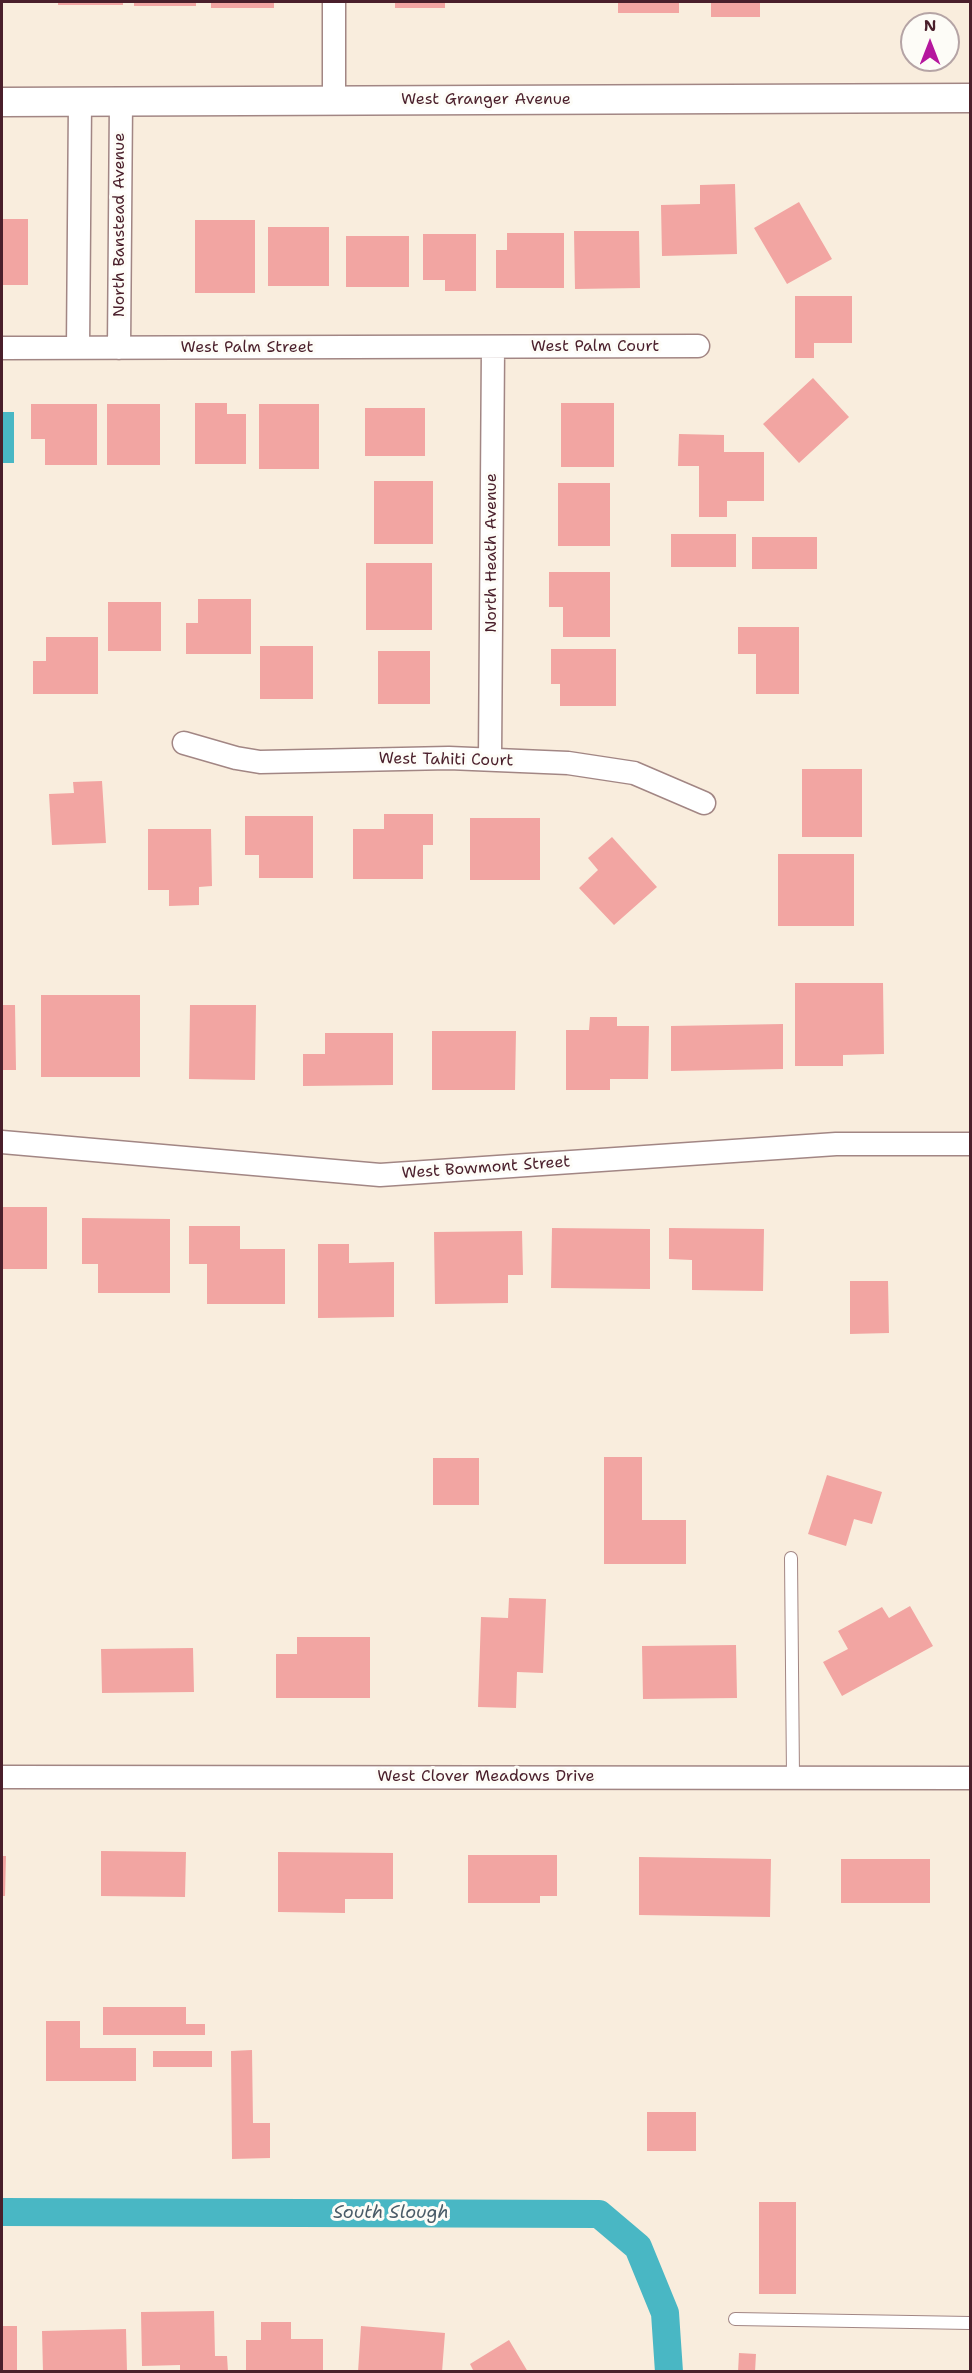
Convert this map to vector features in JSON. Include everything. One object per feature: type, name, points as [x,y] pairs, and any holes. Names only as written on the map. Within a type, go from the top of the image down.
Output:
[{"type":"street","points":[[334,2],[334,100]]},
{"type":"street","name":"West Granger Avenue","points":[[2,102],[970,98]]},
{"type":"street","name":"North Banstead Avenue","points":[[119,348],[121,101]]},
{"type":"street","points":[[78,348],[80,102]]},
{"type":"street","name":"West Palm Court","points":[[493,347],[698,346]]},
{"type":"street","name":"West Palm Street","points":[[2,348],[493,347]]},
{"type":"street","name":"North Heath Avenue","points":[[490,759],[493,347]]},
{"type":"street","name":"West Tahiti Court","points":[[184,743],[236,758],[260,762],[490,759],[568,763],[634,773],[704,803]]},
{"type":"street","name":"West Bowmont Street","points":[[2,1142],[380,1175],[836,1144],[970,1144]]},
{"type":"street","name":"West Clover Meadows Drive","points":[[2,1777],[970,1778]]},
{"type":"lane","points":[[791,1558],[793,1777]]},
{"type":"lane","points":[[735,2319],[970,2323]]},
{"type":"water","points":[[2,412],[14,412],[14,463],[2,463]]},
{"type":"building","points":[[58,2],[123,2],[123,5],[58,5]]},
{"type":"building","points":[[134,2],[196,2],[196,6],[134,6]]},
{"type":"building","points":[[211,2],[274,2],[274,8],[211,8]]},
{"type":"building","points":[[395,2],[445,2],[445,8],[395,8]]},
{"type":"building","points":[[618,2],[679,2],[679,13],[618,13]]},
{"type":"building","points":[[711,2],[760,2],[760,17],[711,17]]},
{"type":"building","points":[[735,184],[737,254],[662,256],[661,205],[700,204],[700,185]]},
{"type":"building","points":[[799,202],[832,259],[787,284],[754,228]]},
{"type":"building","points":[[2,219],[28,219],[28,285],[2,285]]},
{"type":"building","points":[[195,220],[255,220],[255,293],[195,293]]},
{"type":"building","points":[[268,227],[329,227],[329,286],[268,286]]},
{"type":"building","points":[[574,231],[639,231],[640,288],[575,289]]},
{"type":"building","points":[[507,233],[564,233],[564,288],[496,288],[496,250],[507,250]]},
{"type":"building","points":[[423,234],[476,234],[476,291],[445,291],[445,280],[423,280]]},
{"type":"building","points":[[346,236],[409,236],[409,287],[346,287]]},
{"type":"building","points":[[795,296],[852,296],[852,343],[814,343],[814,358],[795,358]]},
{"type":"building","points":[[813,378],[849,417],[799,463],[763,424]]},
{"type":"building","points":[[195,403],[227,403],[227,414],[246,414],[246,464],[195,464]]},
{"type":"building","points":[[561,403],[614,403],[614,467],[561,467]]},
{"type":"building","points":[[31,404],[97,404],[97,465],[45,465],[45,439],[31,439]]},
{"type":"building","points":[[107,404],[160,404],[160,465],[107,465]]},
{"type":"building","points":[[259,404],[319,404],[319,469],[259,469]]},
{"type":"building","points":[[365,408],[425,408],[425,456],[365,456]]},
{"type":"building","points":[[679,434],[724,435],[724,452],[764,452],[764,501],[727,501],[727,517],[699,517],[699,466],[678,466]]},
{"type":"building","points":[[374,481],[433,481],[433,544],[374,544]]},
{"type":"building","points":[[558,483],[610,483],[610,546],[558,546]]},
{"type":"building","points":[[671,534],[736,534],[736,567],[671,567]]},
{"type":"building","points":[[752,537],[817,537],[817,569],[752,569]]},
{"type":"building","points":[[366,563],[432,563],[432,630],[366,630]]},
{"type":"building","points":[[549,572],[610,572],[610,637],[563,637],[563,607],[549,607]]},
{"type":"building","points":[[198,599],[251,599],[251,654],[186,654],[186,623],[198,623]]},
{"type":"building","points":[[108,602],[161,602],[161,651],[108,651]]},
{"type":"building","points":[[738,627],[799,627],[799,694],[756,694],[756,654],[738,654]]},
{"type":"building","points":[[46,637],[98,637],[98,694],[33,694],[33,661],[46,661]]},
{"type":"building","points":[[260,646],[313,646],[313,699],[260,699]]},
{"type":"building","points":[[551,649],[616,649],[616,706],[560,706],[560,684],[551,684]]},
{"type":"building","points":[[378,651],[430,651],[430,704],[378,704]]},
{"type":"building","points":[[802,769],[862,769],[862,837],[802,837]]},
{"type":"building","points":[[102,781],[106,843],[52,845],[49,794],[74,793],[73,782]]},
{"type":"building","points":[[384,814],[433,814],[433,845],[423,845],[423,879],[353,879],[353,829],[384,829]]},
{"type":"building","points":[[245,816],[313,816],[313,878],[259,878],[259,855],[245,855]]},
{"type":"building","points":[[470,818],[540,818],[540,880],[470,880]]},
{"type":"building","points":[[148,829],[211,829],[212,886],[199,887],[199,905],[169,906],[169,890],[148,890]]},
{"type":"building","points":[[612,837],[657,887],[614,925],[579,888],[598,870],[588,858]]},
{"type":"building","points":[[778,854],[854,854],[854,926],[778,926]]},
{"type":"building","points":[[795,983],[883,983],[884,1054],[843,1055],[843,1066],[795,1066]]},
{"type":"building","points":[[41,995],[140,995],[140,1077],[41,1077]]},
{"type":"building","points":[[2,1005],[15,1005],[16,1070],[2,1070]]},
{"type":"building","points":[[190,1005],[256,1005],[255,1080],[189,1079]]},
{"type":"building","points":[[590,1017],[617,1017],[617,1026],[649,1026],[648,1079],[610,1079],[610,1090],[566,1090],[566,1030],[589,1030]]},
{"type":"building","points":[[783,1024],[783,1069],[671,1071],[671,1026]]},
{"type":"building","points":[[432,1031],[516,1031],[515,1090],[432,1090]]},
{"type":"building","points":[[325,1033],[393,1033],[393,1085],[303,1086],[303,1054],[325,1054]]},
{"type":"building","points":[[2,1207],[47,1207],[47,1269],[2,1269]]},
{"type":"building","points":[[82,1218],[170,1219],[170,1293],[98,1293],[98,1264],[82,1264]]},
{"type":"building","points":[[189,1226],[240,1226],[240,1249],[285,1249],[285,1304],[207,1304],[207,1264],[189,1264]]},
{"type":"building","points":[[552,1228],[650,1229],[650,1289],[551,1288]]},
{"type":"building","points":[[669,1228],[764,1229],[763,1291],[692,1290],[692,1260],[669,1259]]},
{"type":"building","points":[[522,1231],[523,1275],[508,1275],[508,1303],[435,1304],[434,1232]]},
{"type":"building","points":[[318,1244],[349,1244],[349,1263],[394,1262],[394,1317],[318,1318]]},
{"type":"building","points":[[850,1281],[888,1281],[889,1333],[850,1334]]},
{"type":"building","points":[[604,1457],[642,1457],[642,1520],[686,1520],[686,1564],[604,1564]]},
{"type":"building","points":[[433,1458],[479,1458],[479,1505],[433,1505]]},
{"type":"building","points":[[827,1475],[882,1492],[872,1524],[854,1519],[846,1546],[808,1534]]},
{"type":"building","points":[[509,1598],[546,1599],[543,1673],[517,1672],[516,1708],[478,1707],[481,1617],[508,1618]]},
{"type":"building","points":[[910,1606],[933,1646],[842,1696],[823,1662],[848,1649],[838,1631],[882,1607],[889,1618]]},
{"type":"building","points":[[297,1637],[370,1637],[370,1698],[276,1698],[276,1654],[297,1654]]},
{"type":"building","points":[[736,1645],[737,1698],[643,1699],[642,1646]]},
{"type":"building","points":[[193,1648],[194,1692],[102,1693],[101,1649]]},
{"type":"building","points":[[101,1851],[186,1852],[185,1897],[101,1896]]},
{"type":"building","points":[[278,1852],[393,1853],[393,1899],[345,1899],[345,1913],[278,1912]]},
{"type":"building","points":[[468,1855],[557,1855],[557,1896],[540,1896],[540,1903],[468,1903]]},
{"type":"building","points":[[2,1856],[6,1856],[5,1896],[2,1896]]},
{"type":"building","points":[[639,1857],[771,1859],[770,1917],[639,1915]]},
{"type":"building","points":[[841,1859],[930,1859],[930,1903],[841,1903]]},
{"type":"building","points":[[103,2007],[186,2007],[186,2024],[205,2024],[205,2035],[103,2035]]},
{"type":"building","points":[[46,2021],[80,2021],[80,2048],[136,2048],[136,2081],[46,2081]]},
{"type":"building","points":[[252,2050],[253,2123],[270,2123],[270,2158],[232,2159],[231,2051]]},
{"type":"building","points":[[153,2051],[212,2051],[212,2067],[153,2067]]},
{"type":"building","points":[[647,2112],[696,2112],[696,2151],[647,2151]]},
{"type":"building","points":[[759,2202],[796,2202],[796,2294],[759,2294]]},
{"type":"building","points":[[214,2311],[215,2356],[227,2356],[228,2372],[180,2372],[180,2365],[142,2366],[141,2312]]},
{"type":"building","points":[[261,2322],[291,2322],[291,2339],[323,2339],[323,2372],[246,2372],[246,2340],[261,2340]]},
{"type":"building","points":[[2,2326],[17,2326],[17,2372],[2,2372]]},
{"type":"building","points":[[361,2326],[445,2333],[442,2372],[358,2372]]},
{"type":"building","points":[[126,2329],[127,2372],[43,2372],[42,2331]]},
{"type":"building","points":[[509,2340],[528,2372],[474,2372],[470,2364]]},
{"type":"building","points":[[739,2353],[756,2354],[755,2372],[738,2372]]},
{"type":"waterway","name":"South Slough","points":[[2,2212],[599,2214],[638,2247],[665,2313],[669,2372]]}]
